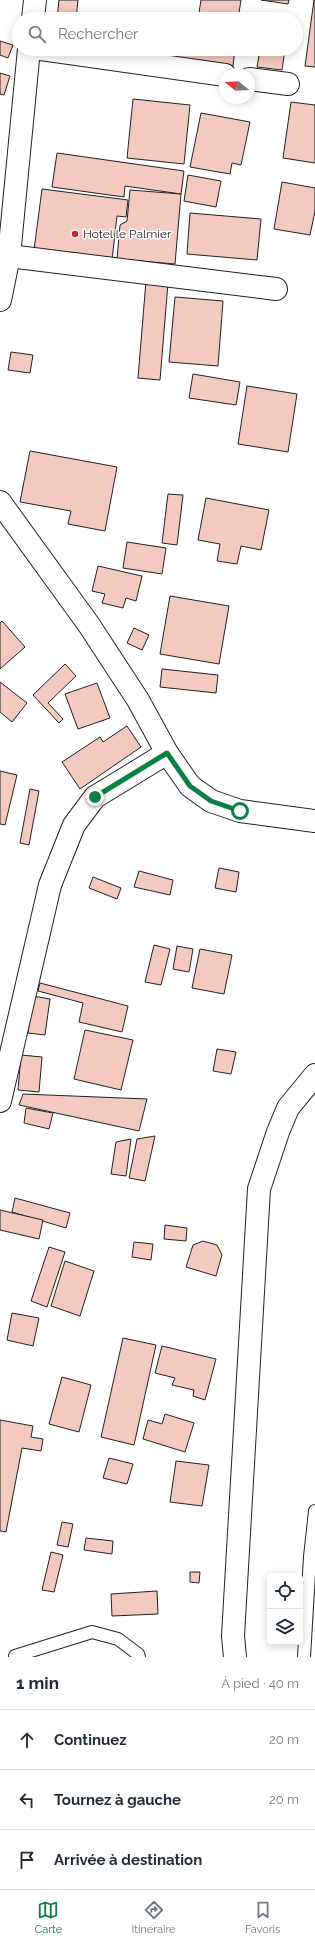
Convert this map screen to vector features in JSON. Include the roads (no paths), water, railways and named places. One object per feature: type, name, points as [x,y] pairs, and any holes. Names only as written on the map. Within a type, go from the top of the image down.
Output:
[{"type":"street","points":[[34,12],[35,0]]},
{"type":"street","points":[[0,300],[9,256],[28,56]]},
{"type":"street","points":[[91,56],[219,74]]},
{"type":"street","points":[[255,80],[288,84]]},
{"type":"street","points":[[9,256],[276,289]]},
{"type":"street","points":[[0,502],[89,625],[138,700],[167,753],[190,786],[211,801],[240,811],[315,821]]},
{"type":"street","points":[[0,1102],[50,885],[74,825],[95,797],[167,753]]},
{"type":"street","points":[[235,1657],[233,1636],[259,1188],[278,1132],[288,1108],[315,1075]]},
{"type":"lane","points":[[304,1657],[310,1557],[315,1511]]},
{"type":"lane","points":[[14,1656],[92,1632],[118,1639],[139,1657]]},
{"type":"place","name":"Hotel le Palmier","points":[[75,234]]}]
